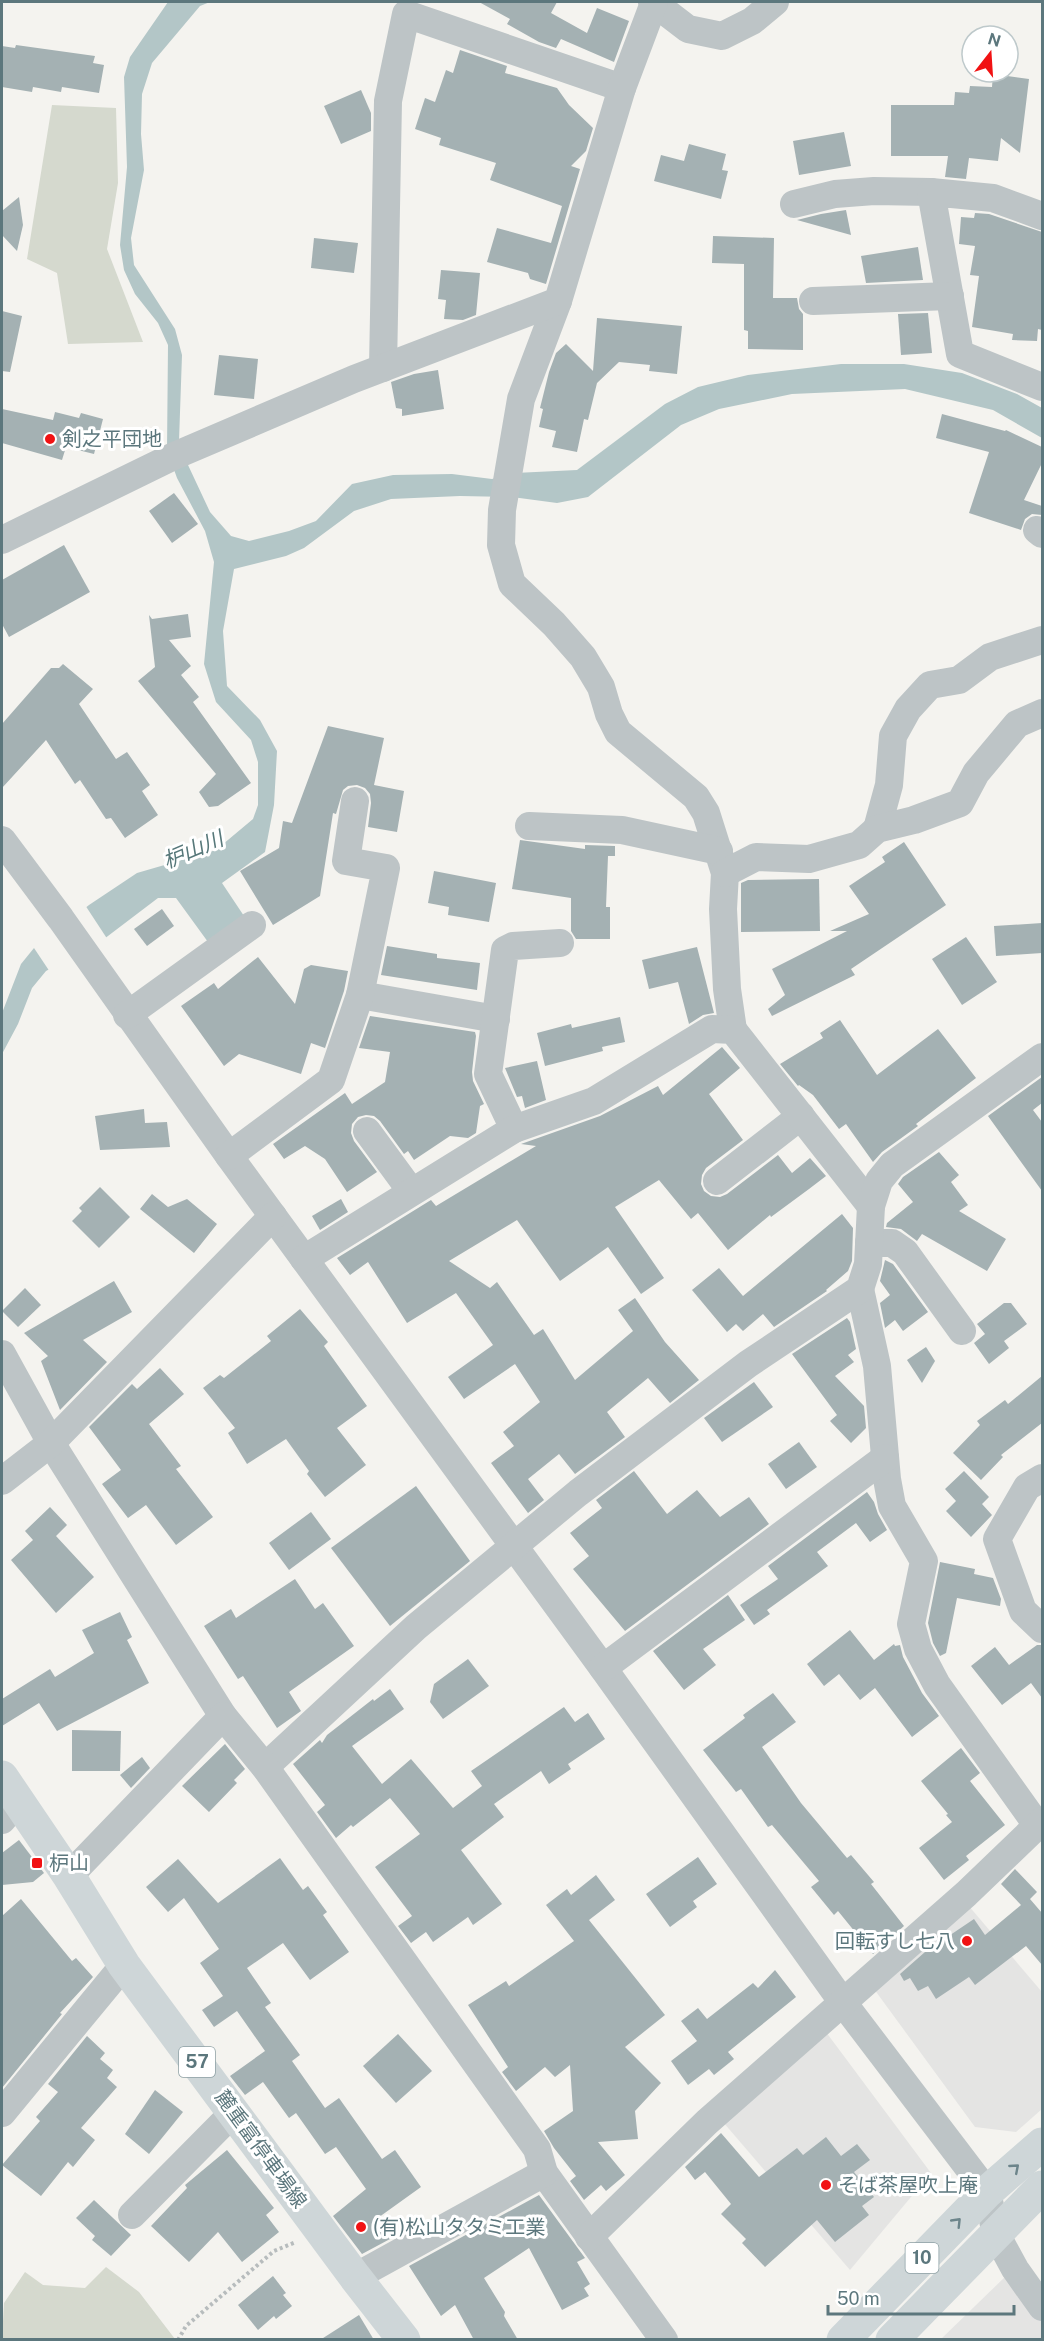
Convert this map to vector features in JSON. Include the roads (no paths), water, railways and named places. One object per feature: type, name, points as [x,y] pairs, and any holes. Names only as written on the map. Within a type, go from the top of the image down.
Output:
[{"type":"main road","name":"麓重富停車場線","points":[[7,1799],[69,1876],[124,1965],[404,2340]]},
{"type":"main road","name":"10","points":[[843,2340],[987,2192],[1042,2144]]},
{"type":"main road","name":"10","points":[[892,2340],[1042,2187]]},
{"type":"street","points":[[775,2],[752,21],[722,36],[688,28],[653,2],[622,88],[558,302],[521,399],[503,504],[501,545],[512,584],[554,624],[583,657],[601,687],[609,714],[618,732],[696,797],[706,813],[722,862],[728,989],[733,1030],[871,1206]]},
{"type":"street","points":[[382,368],[388,101],[406,14],[622,88]]},
{"type":"street","points":[[794,204],[835,194],[874,191],[931,192],[993,198],[1042,216]]},
{"type":"street","points":[[931,192],[960,354],[1042,387]]},
{"type":"street","points":[[813,301],[950,296]]},
{"type":"street","points":[[2,540],[154,465],[382,368],[558,302]]},
{"type":"street","points":[[877,829],[889,785],[893,736],[908,710],[930,685],[959,680],[990,657],[1042,640]]},
{"type":"street","points":[[530,826],[622,830],[722,862],[756,857],[808,859],[859,845],[877,829],[914,820],[960,803],[976,773],[1017,724],[1042,712]]},
{"type":"street","points":[[229,1156],[331,1080],[360,995],[386,868],[346,861],[355,801]]},
{"type":"street","points":[[2,840],[844,2004],[987,2192],[996,2234],[1015,2269],[1042,2307]]},
{"type":"street","points":[[127,1015],[252,925]]},
{"type":"street","points":[[514,1129],[488,1074],[505,950],[513,946],[560,943]]},
{"type":"street","points":[[360,995],[496,1019]]},
{"type":"street","points":[[304,1259],[514,1129],[594,1101],[712,1029],[733,1030]]},
{"type":"street","points":[[589,2237],[708,2122],[844,2004],[966,1894],[1040,1823],[937,1685],[918,1649],[911,1624],[924,1561],[892,1506],[885,1458],[877,1366],[860,1289],[868,1264],[871,1206],[879,1181],[892,1165],[1042,1057]]},
{"type":"street","points":[[717,1181],[801,1116]]},
{"type":"street","points":[[367,1131],[411,1191]]},
{"type":"street","points":[[2,1481],[51,1443],[273,1216]]},
{"type":"street","points":[[869,1243],[892,1243],[905,1252],[962,1331]]},
{"type":"street","points":[[265,1767],[416,1627],[578,1493],[747,1364],[860,1289]]},
{"type":"street","points":[[2,1354],[51,1443],[223,1716],[265,1767],[537,2149],[544,2173],[664,2340]]},
{"type":"street","points":[[603,1668],[885,1458]]},
{"type":"street","points":[[1042,1478],[1027,1486],[998,1539],[1023,1611],[1042,1629]]},
{"type":"street","points":[[69,1876],[223,1716]]},
{"type":"street","points":[[2,2113],[124,1965]]},
{"type":"street","points":[[132,2215],[234,2112]]},
{"type":"street","points":[[355,2277],[544,2173]]},
{"type":"place","name":"剣之平団地","points":[[50,439]]},
{"type":"place","name":"枦山","points":[[37,1863]]},
{"type":"place","name":"回転すし七八","points":[[967,1941]]},
{"type":"place","name":"そば茶屋吹上庵","points":[[826,2185]]},
{"type":"place","name":"(有)松山タタミ工業","points":[[361,2227]]},
{"type":"water label","name":"枦山川","points":[[193,850]]}]
